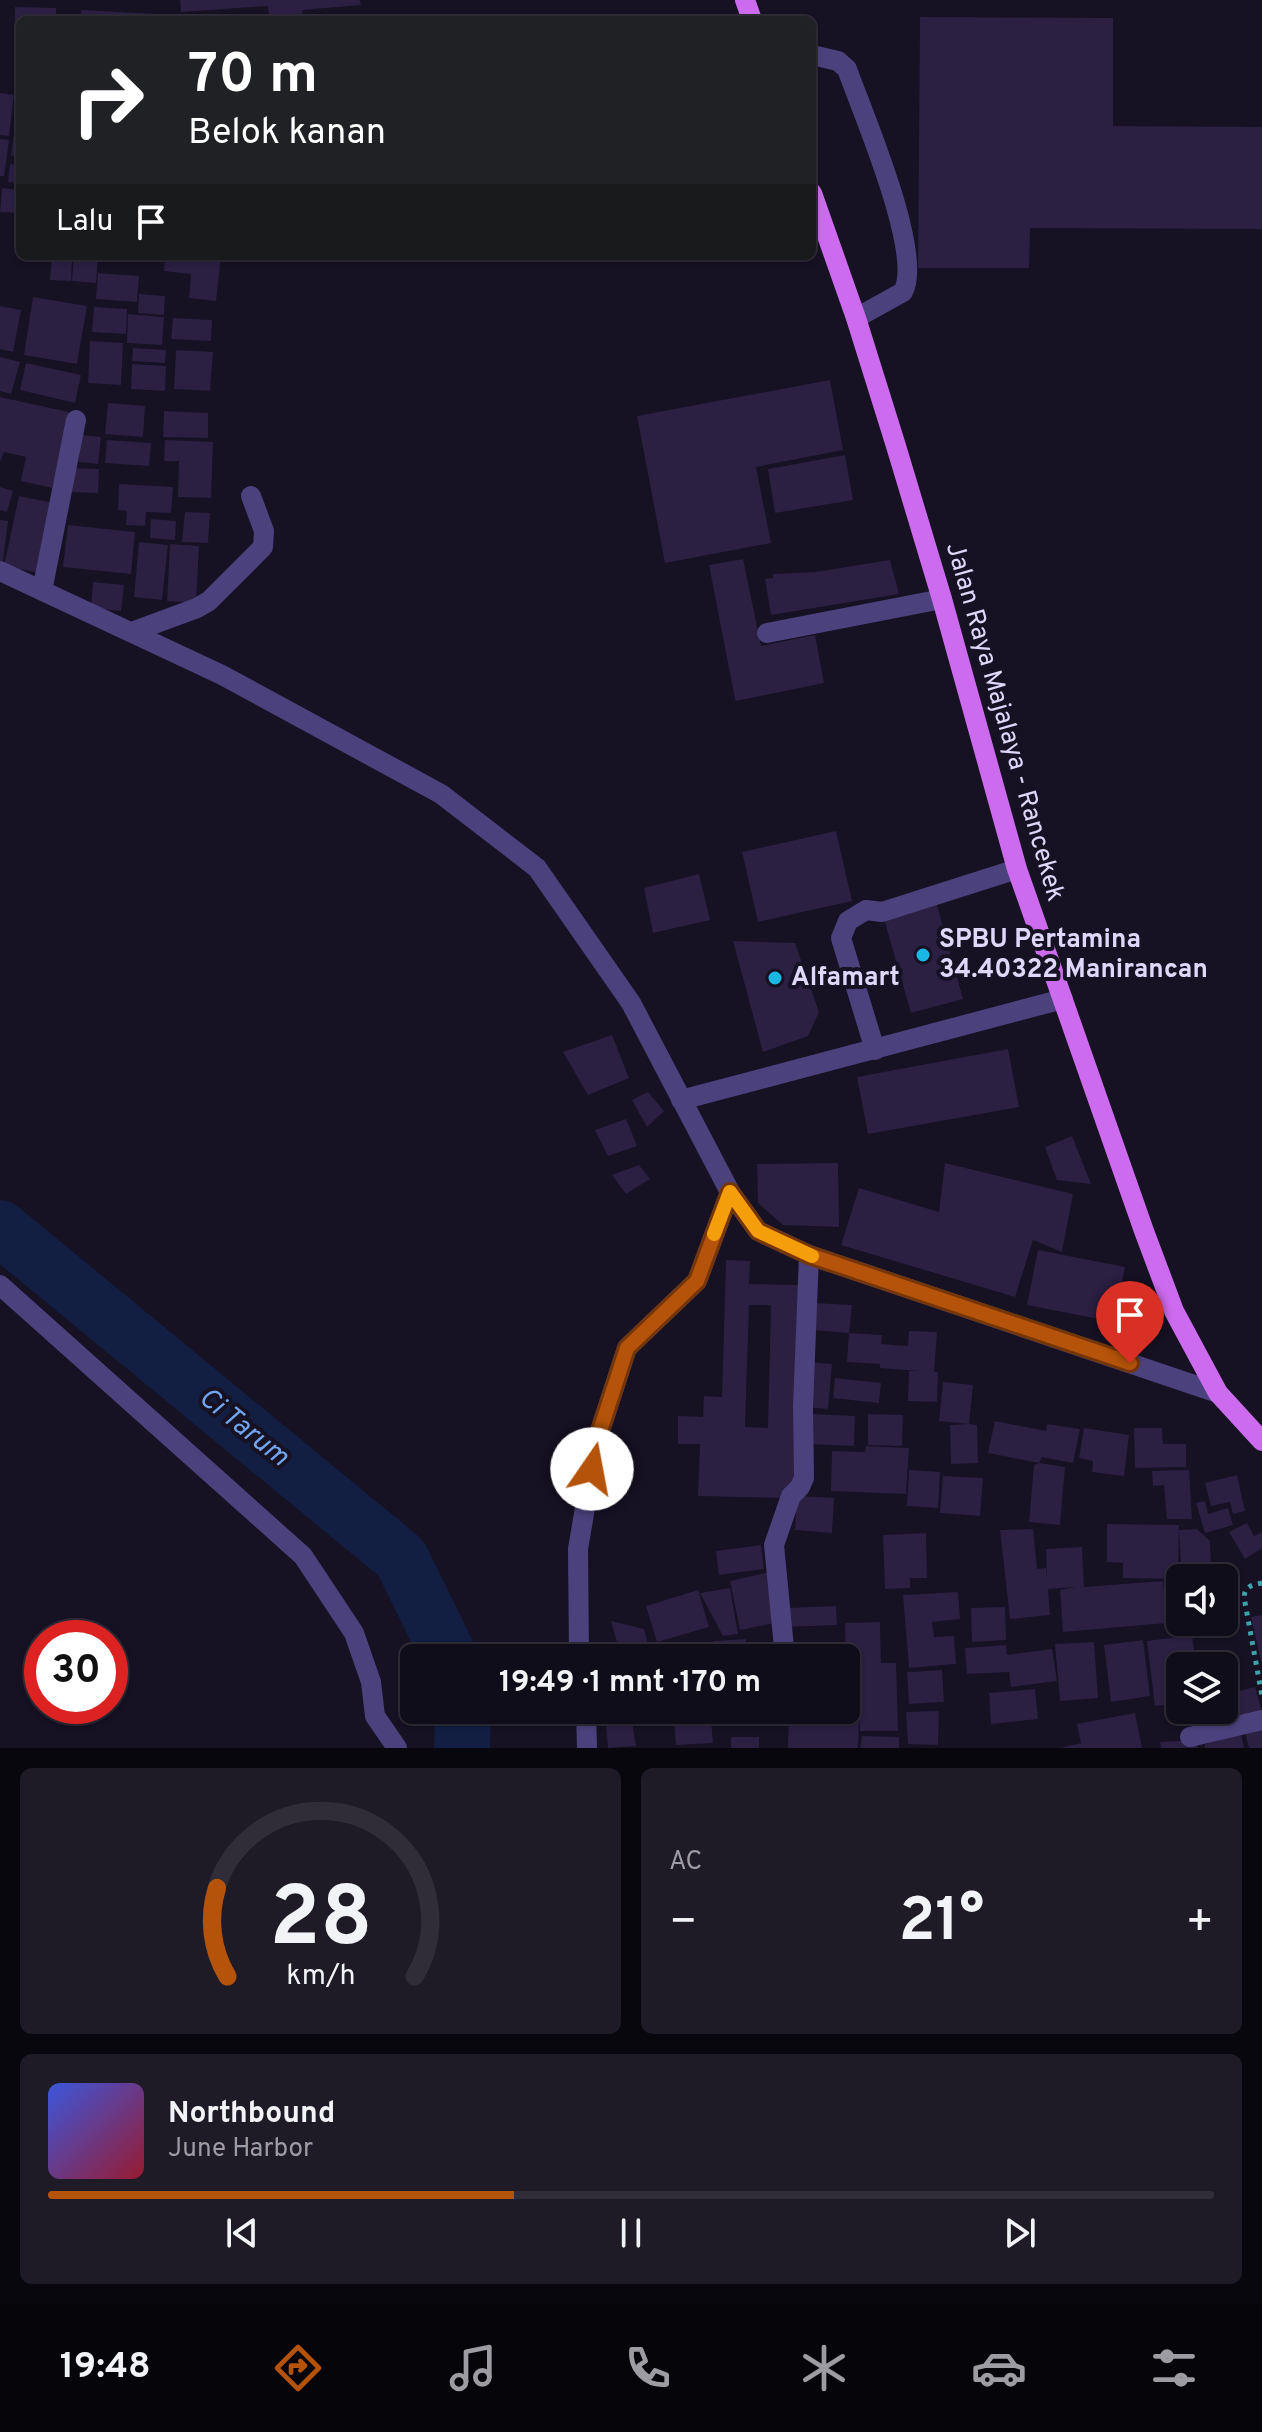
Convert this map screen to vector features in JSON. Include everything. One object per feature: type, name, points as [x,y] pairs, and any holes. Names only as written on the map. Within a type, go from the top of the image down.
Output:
[{"type":"main road","name":"Jalan Raya Majalaya - Rancekek","points":[[816,204],[856,318],[942,599],[1017,869],[1144,1231],[1174,1311],[1218,1393],[1262,1441]]},
{"type":"street","points":[[816,56],[838,61],[847,69],[896,203],[908,256],[903,292],[856,318]]},
{"type":"street","points":[[42,591],[76,420]]},
{"type":"street","points":[[132,632],[209,601],[263,547],[264,531],[251,496]]},
{"type":"street","points":[[0,571],[222,675],[441,794],[537,868],[631,1003],[730,1192],[758,1231],[809,1255],[1218,1393]]},
{"type":"street","points":[[767,633],[942,599]]},
{"type":"street","points":[[875,1050],[841,938],[848,921],[866,910],[882,912],[1017,869]]},
{"type":"street","points":[[681,1100],[1063,999]]},
{"type":"street","points":[[579,1644],[578,1549],[596,1443],[627,1348],[697,1281],[730,1192]]},
{"type":"street","points":[[784,1644],[774,1545],[791,1496],[804,1478],[803,1407],[809,1255]]},
{"type":"street","points":[[0,1285],[303,1556],[354,1633],[371,1682],[375,1716],[397,1748]]},
{"type":"street","points":[[1190,1737],[1262,1720]]},
{"type":"street","points":[[586,1724],[587,1748]]},
{"type":"path","points":[[1262,1583],[1249,1586],[1244,1591],[1244,1597],[1262,1696]]},
{"type":"building","points":[[180,0],[360,0],[361,5],[302,10],[303,16],[269,16],[268,6],[181,12]]},
{"type":"building","points":[[15,7],[56,8],[56,16],[16,16],[14,58]]},
{"type":"building","points":[[81,10],[157,14],[157,16],[81,16]]},
{"type":"building","points":[[920,17],[1113,18],[1113,126],[1262,127],[1262,229],[1030,228],[1029,268],[918,268]]},
{"type":"building","points":[[0,93],[14,95],[9,136],[0,135]]},
{"type":"building","points":[[15,125],[16,125],[16,157],[11,156]]},
{"type":"building","points":[[0,139],[9,140],[4,176],[0,176]]},
{"type":"building","points":[[10,164],[16,165],[16,183],[8,182]]},
{"type":"building","points":[[2,188],[16,190],[16,213],[0,212]]},
{"type":"building","points":[[52,260],[72,260],[71,281],[50,280]]},
{"type":"building","points":[[74,260],[98,260],[96,283],[72,281]]},
{"type":"building","points":[[165,260],[221,260],[216,301],[189,298],[191,274],[164,271]]},
{"type":"building","points":[[98,273],[139,276],[137,302],[96,299]]},
{"type":"building","points":[[139,294],[165,296],[164,315],[138,313]]},
{"type":"building","points":[[33,297],[87,306],[77,364],[24,355]]},
{"type":"building","points":[[0,306],[21,310],[13,352],[0,349]]},
{"type":"building","points":[[94,307],[127,309],[126,334],[92,332]]},
{"type":"building","points":[[128,314],[164,317],[162,345],[127,343]]},
{"type":"building","points":[[173,318],[212,320],[211,341],[171,339]]},
{"type":"building","points":[[90,341],[123,343],[121,385],[88,383]]},
{"type":"building","points":[[133,348],[166,350],[165,363],[132,361]]},
{"type":"building","points":[[176,350],[213,352],[210,391],[174,389]]},
{"type":"building","points":[[0,357],[20,362],[11,394],[0,391]]},
{"type":"building","points":[[26,363],[81,375],[75,403],[20,390]]},
{"type":"building","points":[[132,364],[166,366],[165,391],[131,389]]},
{"type":"building","points":[[830,380],[843,450],[756,467],[771,543],[665,563],[637,416]]},
{"type":"building","points":[[0,397],[69,412],[52,488],[21,481],[26,457],[4,452],[0,462]]},
{"type":"building","points":[[108,403],[145,406],[143,437],[105,434]]},
{"type":"building","points":[[164,411],[208,413],[208,438],[163,437]]},
{"type":"building","points":[[81,435],[101,437],[98,464],[79,462]]},
{"type":"building","points":[[107,440],[151,443],[149,466],[105,463]]},
{"type":"building","points":[[165,440],[213,442],[211,498],[178,497],[179,461],[164,461]]},
{"type":"building","points":[[845,455],[853,500],[775,513],[768,469]]},
{"type":"building","points":[[71,468],[99,469],[98,493],[70,492]]},
{"type":"building","points":[[119,484],[173,487],[171,513],[146,512],[145,526],[126,525],[127,511],[118,510]]},
{"type":"building","points":[[0,487],[13,491],[7,512],[0,510]]},
{"type":"building","points":[[19,496],[54,503],[40,573],[4,566]]},
{"type":"building","points":[[185,512],[210,513],[208,543],[182,542]]},
{"type":"building","points":[[151,519],[176,521],[175,540],[150,538]]},
{"type":"building","points":[[0,520],[8,521],[3,561],[0,561]]},
{"type":"building","points":[[68,525],[135,532],[131,574],[63,567]]},
{"type":"building","points":[[139,542],[168,545],[162,600],[134,597]]},
{"type":"building","points":[[170,544],[199,546],[196,603],[167,601]]},
{"type":"building","points":[[743,559],[761,646],[815,635],[824,683],[736,701],[709,565]]},
{"type":"building","points":[[890,560],[899,594],[771,615],[765,579],[773,578],[773,574],[815,572]]},
{"type":"building","points":[[93,582],[124,585],[121,611],[91,608]]},
{"type":"building","points":[[836,831],[852,901],[758,922],[742,852]]},
{"type":"building","points":[[699,874],[710,920],[653,933],[644,888]]},
{"type":"building","name":"SPBU Pertamina 34.40322 Manirancan","points":[[935,898],[963,999],[911,1013],[882,912]]},
{"type":"building","name":"Alfamart","points":[[733,941],[795,943],[819,1012],[808,1036],[763,1052]]},
{"type":"building","points":[[612,1035],[629,1078],[588,1095],[563,1052]]},
{"type":"building","points":[[1008,1049],[1019,1107],[868,1134],[857,1077]]},
{"type":"building","points":[[648,1092],[664,1111],[647,1127],[632,1100]]},
{"type":"building","points":[[626,1119],[637,1146],[608,1156],[595,1130]]},
{"type":"building","points":[[1072,1136],[1091,1184],[1057,1180],[1045,1147]]},
{"type":"building","points":[[838,1163],[839,1227],[783,1225],[758,1203],[757,1164]]},
{"type":"building","points":[[945,1163],[1073,1194],[1062,1252],[1033,1240],[1015,1297],[841,1245],[859,1188],[939,1212]]},
{"type":"building","points":[[639,1165],[650,1179],[626,1194],[612,1175]]},
{"type":"building","points":[[1038,1250],[1125,1267],[1114,1322],[1027,1305]]},
{"type":"building","points":[[726,1260],[750,1261],[749,1284],[799,1285],[794,1486],[786,1486],[786,1498],[698,1496],[700,1444],[678,1444],[678,1416],[703,1417],[704,1396],[722,1397]],"holes":[[[749,1305],[771,1305],[768,1428],[745,1427]]]},
{"type":"building","points":[[814,1303],[852,1305],[849,1333],[812,1330]]},
{"type":"building","points":[[909,1331],[937,1332],[934,1372],[938,1372],[937,1402],[908,1401],[909,1371],[920,1371],[847,1362],[849,1333],[882,1335],[881,1344],[908,1346]]},
{"type":"building","points":[[809,1362],[832,1364],[828,1409],[804,1407]]},
{"type":"building","points":[[835,1378],[881,1383],[879,1403],[833,1398]]},
{"type":"building","points":[[943,1382],[973,1385],[969,1424],[939,1421]]},
{"type":"building","points":[[809,1414],[855,1416],[854,1446],[807,1444]]},
{"type":"building","points":[[868,1414],[903,1415],[902,1446],[868,1445]]},
{"type":"building","points":[[995,1421],[1046,1431],[1047,1424],[1080,1429],[1073,1463],[1042,1457],[1039,1463],[988,1453]]},
{"type":"building","points":[[950,1425],[977,1425],[978,1463],[951,1464]]},
{"type":"building","points":[[1084,1428],[1129,1435],[1124,1476],[1092,1472],[1093,1461],[1079,1458]]},
{"type":"building","points":[[1134,1428],[1162,1428],[1163,1444],[1186,1444],[1186,1467],[1135,1468]]},
{"type":"building","points":[[866,1446],[909,1448],[906,1494],[831,1491],[832,1451],[865,1452]]},
{"type":"building","points":[[1034,1465],[1065,1467],[1060,1525],[1029,1522]]},
{"type":"building","points":[[909,1470],[940,1472],[938,1508],[907,1506]]},
{"type":"building","points":[[1189,1470],[1192,1519],[1167,1519],[1164,1485],[1153,1486],[1152,1471]]},
{"type":"building","points":[[1237,1475],[1245,1511],[1233,1514],[1230,1502],[1211,1506],[1205,1483]]},
{"type":"building","points":[[943,1476],[983,1478],[980,1516],[940,1513]]},
{"type":"building","points":[[797,1496],[834,1498],[832,1533],[795,1530]]},
{"type":"building","points":[[1205,1501],[1208,1514],[1228,1508],[1233,1525],[1205,1533],[1196,1503]]},
{"type":"building","points":[[1247,1523],[1254,1536],[1262,1532],[1262,1548],[1245,1559],[1229,1532]]},
{"type":"building","points":[[1107,1524],[1179,1525],[1178,1564],[1166,1564],[1166,1579],[1123,1578],[1123,1563],[1107,1562]]},
{"type":"building","points":[[1033,1529],[1037,1569],[1046,1568],[1047,1581],[1046,1549],[1082,1547],[1084,1587],[1163,1581],[1166,1623],[1063,1632],[1060,1590],[1075,1587],[1048,1589],[1050,1615],[1010,1619],[1000,1530]]},
{"type":"building","points":[[1197,1529],[1210,1541],[1211,1564],[1181,1564],[1179,1530]]},
{"type":"building","points":[[926,1533],[927,1578],[910,1578],[910,1588],[885,1589],[883,1535]]},
{"type":"building","points":[[761,1545],[764,1569],[719,1575],[716,1551]]},
{"type":"building","points":[[770,1572],[780,1622],[740,1630],[730,1581]]},
{"type":"building","points":[[730,1588],[738,1634],[723,1636],[700,1593]]},
{"type":"building","points":[[698,1590],[709,1627],[657,1642],[646,1606]]},
{"type":"building","points":[[958,1592],[960,1619],[932,1622],[934,1637],[954,1636],[956,1664],[909,1668],[903,1595]]},
{"type":"building","points":[[836,1606],[837,1625],[786,1627],[786,1608]]},
{"type":"building","points":[[1005,1607],[1006,1640],[972,1642],[971,1608]]},
{"type":"building","points":[[1262,1615],[1262,1661],[1261,1661],[1251,1617]]},
{"type":"building","points":[[611,1621],[644,1629],[648,1644],[617,1644]]},
{"type":"building","points":[[880,1622],[881,1663],[896,1663],[898,1731],[860,1731],[860,1644],[845,1644],[845,1623]]},
{"type":"building","points":[[1192,1636],[1194,1652],[1166,1652],[1166,1705],[1155,1706],[1147,1641]]},
{"type":"building","points":[[746,1639],[746,1644],[714,1644],[714,1641]]},
{"type":"building","points":[[1143,1640],[1150,1696],[1111,1702],[1104,1645]]},
{"type":"building","points":[[1094,1642],[1098,1698],[1060,1701],[1055,1644]]},
{"type":"building","points":[[1006,1645],[1007,1655],[1052,1649],[1057,1681],[1011,1687],[1009,1672],[967,1674],[965,1648]]},
{"type":"building","points":[[942,1670],[944,1702],[909,1704],[907,1672]]},
{"type":"building","points":[[1255,1687],[1262,1712],[1238,1718],[1238,1691]]},
{"type":"building","points":[[1035,1689],[1038,1719],[991,1724],[989,1693]]},
{"type":"building","points":[[939,1711],[938,1745],[908,1744],[906,1712]]},
{"type":"building","points":[[1135,1713],[1142,1748],[1060,1748],[1081,1743],[1077,1724]]},
{"type":"building","points":[[606,1724],[632,1724],[636,1746],[608,1748]]},
{"type":"building","points":[[674,1724],[711,1724],[713,1743],[676,1745]]},
{"type":"building","points":[[789,1724],[859,1724],[858,1748],[788,1748]]},
{"type":"building","points":[[1262,1729],[1262,1748],[1249,1748],[1245,1732]]},
{"type":"building","points":[[1241,1734],[1244,1748],[1205,1748],[1205,1744]]},
{"type":"building","points":[[862,1736],[899,1737],[899,1748],[860,1748]]},
{"type":"building","points":[[731,1737],[759,1737],[759,1748],[731,1748]]},
{"type":"building","points":[[1196,1740],[1198,1748],[1161,1748],[1160,1742]]},
{"type":"waterway","name":"Ci Tarum","points":[[0,1228],[401,1558],[443,1644]]},
{"type":"waterway","name":"Ci Tarum","points":[[462,1748],[463,1724]]},
{"type":"slow traffic","points":[[714,1234],[730,1192],[758,1231],[812,1256]]},
{"type":"place","name":"SPBU Pertamina 34.40322 Manirancan","points":[[923,955]]},
{"type":"place","name":"Alfamart","points":[[775,978]]},
{"type":"route","points":[[592,1469],[596,1443],[627,1348],[697,1281],[730,1192],[758,1231],[809,1255],[1130,1363]]}]
